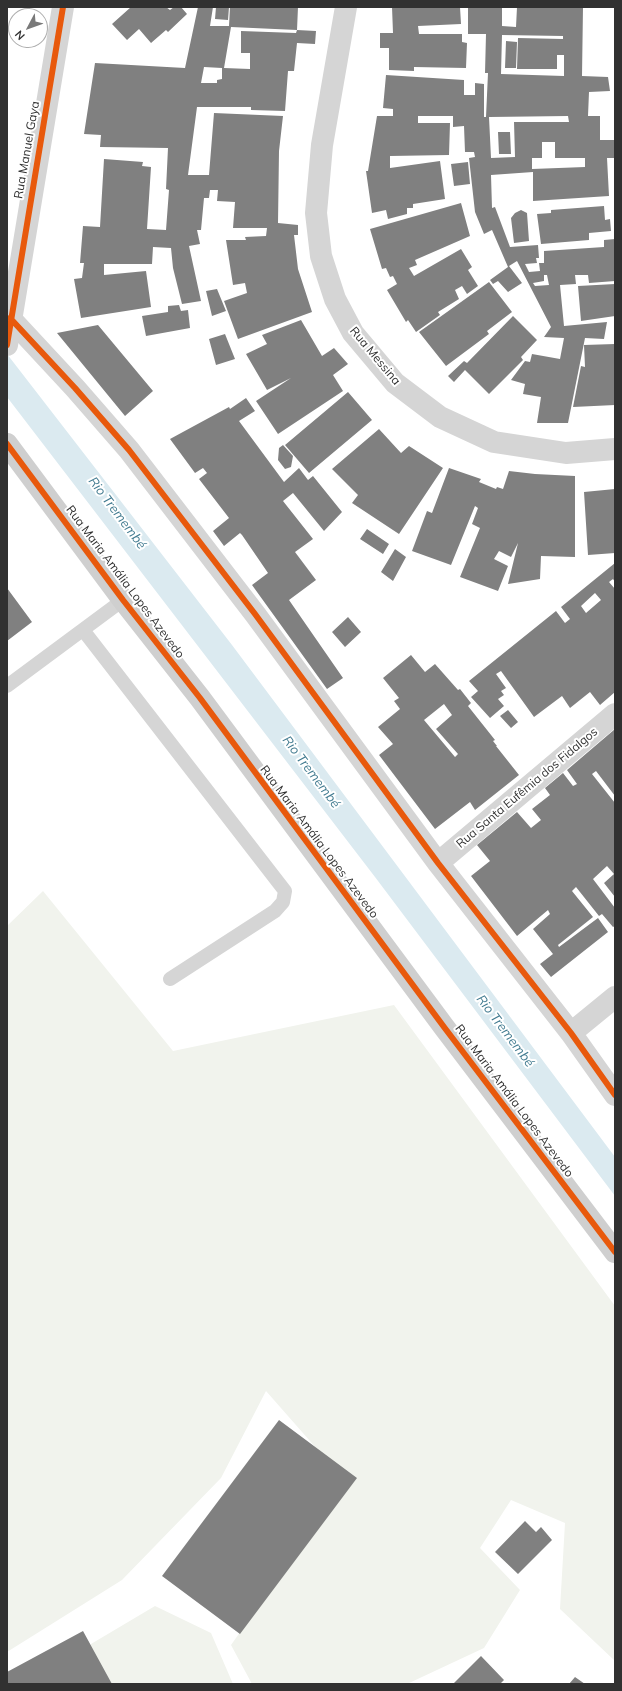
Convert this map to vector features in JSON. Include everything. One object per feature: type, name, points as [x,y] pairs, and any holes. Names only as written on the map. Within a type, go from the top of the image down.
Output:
[{"type":"main road","name":"Rua Maria Amália Lopes Azevedo","points":[[7,444],[123,600],[200,698],[444,1027],[615,1252]]},
{"type":"street","name":"Rua Manuel Gaya","points":[[9,332],[63,7]]},
{"type":"street","name":"Rua Messina","points":[[346,7],[322,145],[316,214],[321,256],[335,299],[353,333],[395,383],[440,417],[494,442],[566,453],[615,449]]},
{"type":"street","points":[[9,332],[75,388],[129,450],[255,614],[438,863],[571,1034],[615,1095]]},
{"type":"street","name":"Rua Santa Eufêmia dos Fidalgos","points":[[438,863],[615,714]]},
{"type":"street","points":[[571,1034],[615,998]]},
{"type":"lane","points":[[7,686],[123,600]]},
{"type":"lane","points":[[83,630],[284,891],[283,902],[275,911],[170,979]]},
{"type":"shaded area","points":[[43,891],[173,1051],[394,1005],[615,1306],[615,1661],[560,1609],[565,1523],[511,1500],[480,1548],[520,1590],[484,1648],[407,1684],[252,1684],[231,1645],[346,1482],[266,1391],[221,1478],[122,1580],[7,1652],[7,926]]},
{"type":"shaded area","points":[[155,1606],[211,1633],[233,1684],[91,1684],[91,1644]]},
{"type":"water","name":"Rio Tremembé","points":[[7,354],[232,645],[615,1157],[615,1196],[375,877],[7,397]]},
{"type":"building","points":[[131,7],[166,7],[170,10],[174,7],[181,7],[187,14],[168,32],[166,30],[151,43],[139,29],[127,40],[112,24]]},
{"type":"building","points":[[198,7],[213,7],[210,26],[229,26],[230,7],[298,7],[297,30],[316,31],[315,44],[297,43],[294,71],[288,71],[285,111],[251,110],[251,107],[197,107],[188,175],[209,175],[214,113],[283,116],[279,151],[278,223],[298,225],[298,235],[294,235],[298,269],[312,312],[238,339],[224,301],[247,293],[245,283],[233,285],[226,240],[246,240],[245,237],[266,236],[267,228],[233,228],[235,202],[217,201],[218,190],[210,190],[209,198],[204,198],[201,230],[197,230],[200,244],[189,246],[201,301],[182,304],[173,268],[171,248],[153,247],[152,264],[104,264],[104,275],[146,271],[151,307],[81,318],[74,279],[82,278],[84,263],[80,263],[83,226],[100,227],[104,159],[143,162],[142,166],[151,167],[147,229],[166,230],[169,190],[166,189],[168,148],[100,147],[101,135],[84,134],[95,63],[185,68]],"holes":[[[231,27],[297,30],[296,33],[241,31],[241,53],[250,53],[250,69],[224,68]],[[204,67],[222,68],[222,79],[217,80],[217,83],[201,83]]]},
{"type":"building","points":[[216,7],[229,7],[228,20],[215,19]]},
{"type":"building","points":[[392,7],[460,7],[461,24],[418,26],[419,34],[462,34],[462,42],[467,43],[466,68],[414,67],[414,71],[389,70],[389,48],[380,48],[380,33],[393,33]]},
{"type":"building","points":[[468,7],[502,7],[502,26],[516,27],[517,7],[583,7],[582,76],[608,77],[610,91],[589,92],[588,116],[600,116],[600,140],[615,140],[615,158],[607,158],[609,196],[533,201],[533,172],[491,175],[492,208],[495,207],[510,247],[538,245],[539,258],[536,258],[537,263],[525,264],[529,272],[540,271],[539,263],[544,263],[544,251],[604,247],[604,240],[615,239],[615,281],[589,283],[588,275],[575,275],[576,284],[560,285],[564,326],[607,322],[604,339],[585,338],[568,423],[537,423],[541,397],[523,394],[525,384],[511,380],[525,361],[530,362],[532,354],[560,359],[564,338],[544,337],[551,327],[517,261],[509,266],[522,283],[508,292],[498,281],[493,284],[490,280],[508,267],[492,230],[484,234],[475,212],[469,158],[475,157],[474,152],[465,152],[464,126],[453,127],[453,116],[418,116],[418,123],[450,123],[449,155],[390,156],[390,168],[440,161],[445,199],[413,204],[413,208],[407,208],[407,214],[388,219],[386,210],[372,213],[366,171],[368,171],[377,116],[393,116],[393,109],[383,108],[386,75],[464,80],[464,95],[475,95],[475,83],[484,84],[484,117],[486,117],[488,73],[485,73],[486,34],[468,34]],"holes":[[[502,35],[563,36],[563,39],[518,38],[517,69],[557,69],[557,55],[564,55],[564,76],[501,74]],[[568,116],[569,122],[514,122],[515,157],[491,158],[489,117]],[[542,142],[555,142],[555,158],[585,158],[585,167],[532,169],[532,158],[542,158]],[[544,275],[547,275],[549,285],[535,286],[533,283],[544,281]]]},
{"type":"building","points":[[506,41],[517,42],[516,68],[505,68]]},
{"type":"building","points":[[498,132],[510,132],[511,154],[499,154]]},
{"type":"building","points":[[468,162],[470,184],[454,186],[451,164]]},
{"type":"building","points":[[461,203],[470,236],[415,260],[417,265],[409,268],[414,276],[461,249],[472,267],[468,270],[478,286],[467,294],[462,286],[455,290],[459,299],[438,312],[440,315],[416,332],[408,320],[406,322],[387,290],[397,284],[393,276],[390,277],[386,268],[382,269],[370,229]]},
{"type":"building","points":[[604,206],[605,220],[610,219],[611,231],[589,233],[589,240],[541,244],[537,214],[551,213],[551,210]]},
{"type":"building","points":[[521,210],[527,213],[529,241],[514,243],[511,218],[515,213]]},
{"type":"building","points":[[489,282],[512,312],[487,331],[489,334],[446,366],[419,332]]},
{"type":"building","points":[[615,284],[615,316],[581,321],[578,286]]},
{"type":"building","points":[[217,289],[226,311],[212,316],[206,291]]},
{"type":"building","points":[[179,305],[181,311],[188,310],[190,328],[146,336],[142,316],[168,312],[168,306]]},
{"type":"building","points":[[513,316],[537,340],[521,357],[523,360],[489,394],[465,370],[454,382],[448,376],[464,361],[467,363]]},
{"type":"building","points":[[301,320],[322,356],[334,348],[348,364],[333,375],[343,391],[278,434],[256,401],[291,378],[267,390],[246,354],[267,344],[262,335]]},
{"type":"building","points":[[98,325],[153,391],[125,416],[57,333]]},
{"type":"building","points":[[225,334],[235,359],[216,365],[209,339]]},
{"type":"building","points":[[615,344],[615,405],[573,407],[581,366],[585,367],[584,345]]},
{"type":"building","points":[[348,392],[372,420],[309,473],[285,445]]},
{"type":"building","points":[[246,398],[255,411],[239,421],[284,482],[299,468],[308,480],[313,476],[342,512],[324,531],[293,493],[283,501],[313,539],[295,552],[316,580],[289,600],[343,678],[327,689],[252,585],[268,573],[242,535],[240,533],[224,546],[213,531],[229,518],[199,479],[207,473],[203,468],[195,473],[170,439],[229,407],[230,409]]},
{"type":"building","points":[[379,429],[401,453],[409,446],[443,468],[399,534],[352,503],[358,495],[332,469]]},
{"type":"building","points":[[283,445],[293,456],[291,467],[285,469],[278,460],[279,448]]},
{"type":"building","points":[[449,468],[481,479],[479,482],[496,489],[497,487],[503,489],[509,471],[575,476],[575,557],[541,556],[540,579],[508,584],[518,543],[511,557],[499,551],[494,559],[508,566],[498,591],[460,577],[480,528],[472,524],[478,508],[475,506],[451,565],[412,551],[427,511],[432,513]]},
{"type":"building","points":[[615,489],[615,553],[588,555],[584,492]]},
{"type":"building","points":[[367,529],[389,544],[383,554],[360,539]]},
{"type":"building","points":[[395,549],[406,557],[393,581],[381,572]]},
{"type":"building","points":[[615,563],[615,582],[613,579],[609,582],[615,589],[615,692],[600,705],[590,692],[570,708],[562,696],[534,717],[501,671],[496,674],[506,688],[501,691],[504,695],[498,699],[504,706],[490,718],[471,697],[478,691],[469,681],[556,611],[565,623],[570,619],[561,607]],"holes":[[[595,593],[601,600],[586,613],[581,606]]]},
{"type":"building","points":[[7,588],[32,622],[7,641]]},
{"type":"building","points":[[348,617],[361,632],[345,647],[332,632]]},
{"type":"building","points":[[411,655],[425,672],[435,664],[458,690],[460,689],[471,703],[468,706],[495,740],[493,741],[496,746],[519,775],[475,810],[470,802],[435,829],[379,755],[393,744],[378,727],[400,709],[394,701],[399,698],[383,678]],"holes":[[[444,704],[452,715],[436,729],[458,754],[455,757],[424,720]]]},
{"type":"building","points":[[508,710],[518,722],[511,728],[500,716]]},
{"type":"building","points":[[615,729],[615,796],[596,771],[592,774],[615,803],[615,897],[604,883],[614,874],[607,866],[593,879],[615,908],[615,926],[613,927],[602,914],[599,916],[576,887],[572,891],[593,917],[558,945],[559,947],[598,918],[608,932],[551,977],[540,964],[553,954],[533,929],[550,914],[548,910],[517,936],[471,876],[490,861],[477,845],[517,812],[531,828],[541,820],[532,809],[550,795],[545,788],[563,773],[573,786],[577,784],[567,770]]},
{"type":"building","points":[[279,1420],[357,1478],[240,1634],[162,1576]]},
{"type":"building","points":[[525,1521],[536,1532],[541,1527],[552,1540],[518,1574],[495,1552]]},
{"type":"building","points":[[83,1631],[112,1684],[7,1684],[7,1672]]},
{"type":"building","points":[[481,1656],[504,1680],[500,1684],[453,1684]]},
{"type":"building","points":[[575,1677],[585,1684],[569,1684]]},
{"type":"cycle path","points":[[7,345],[63,7]]},
{"type":"cycle path","points":[[10,318],[75,388],[129,450],[255,614],[438,863],[571,1033],[615,1095]]},
{"type":"cycle path","points":[[7,444],[123,600],[200,698],[444,1027],[615,1252]]}]
